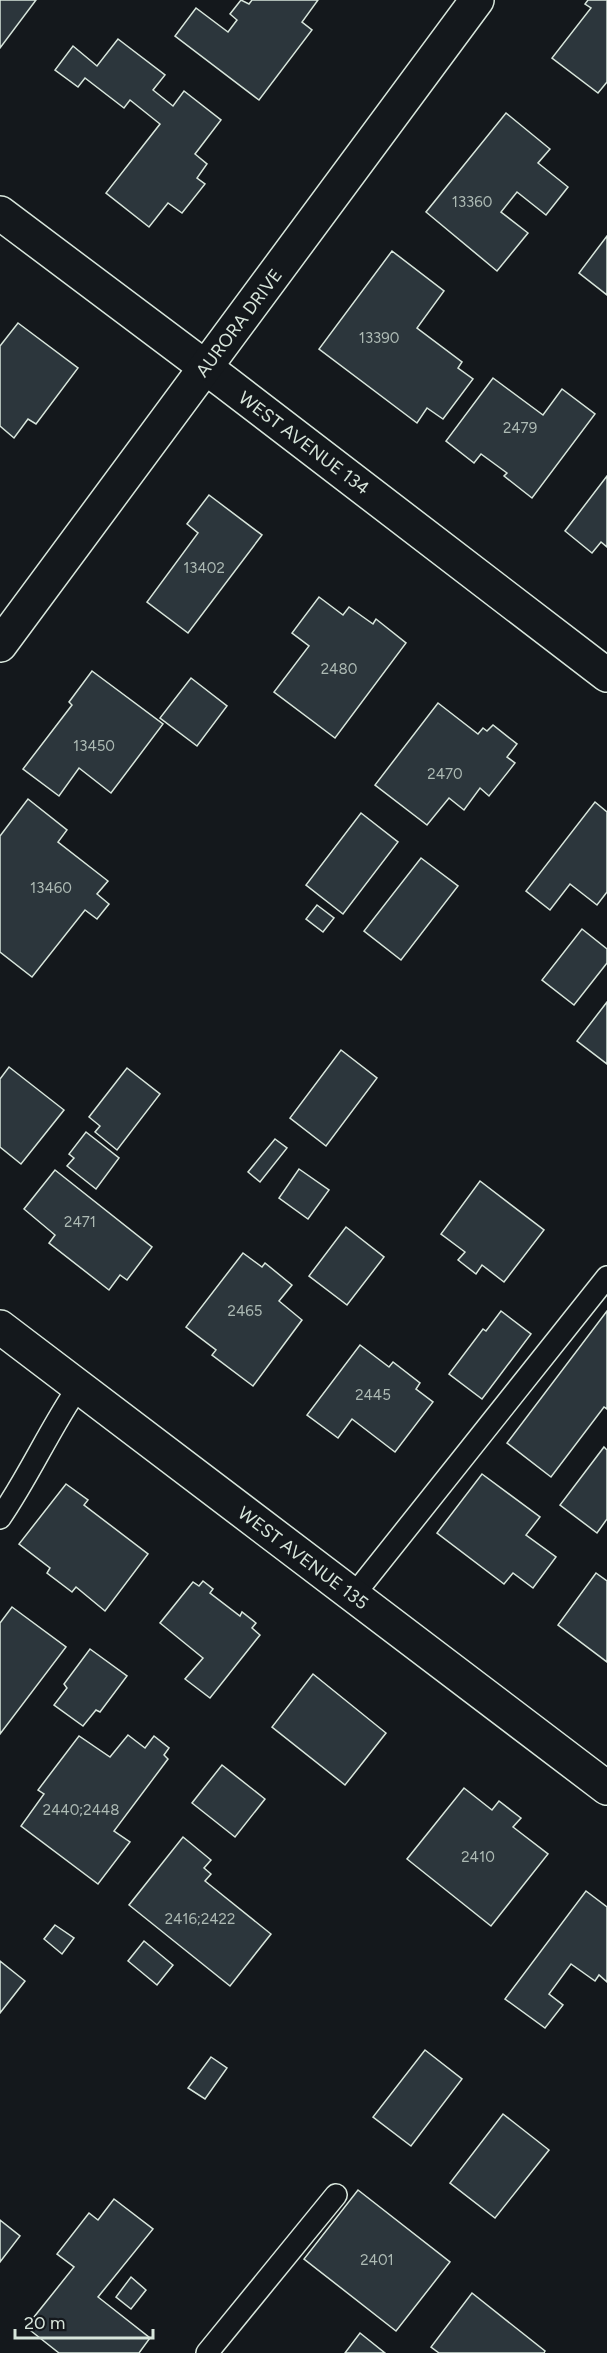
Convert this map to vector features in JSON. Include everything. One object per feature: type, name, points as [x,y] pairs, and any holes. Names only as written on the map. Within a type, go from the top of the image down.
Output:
[{"type":"street","name":"AURORA DRIVE","points":[[0,645],[477,0]]},
{"type":"street","name":"WEST AVENUE 134","points":[[0,213],[607,675]]},
{"type":"street","name":"WEST AVENUE 135","points":[[0,1327],[607,1788]]},
{"type":"lane","points":[[353,1596],[607,1277]]},
{"type":"lane","points":[[0,1518],[79,1386]]},
{"type":"lane","points":[[207,2353],[336,2195]]},
{"type":"building","points":[[0,0],[36,0],[0,48]]},
{"type":"building","points":[[241,0],[249,4],[252,0],[318,0],[302,22],[312,30],[259,100],[175,36],[196,8],[228,32],[237,20],[230,14]]},
{"type":"building","points":[[588,0],[607,0],[607,82],[598,93],[552,58],[591,8],[585,4]]},
{"type":"building","points":[[118,39],[165,75],[153,90],[173,106],[184,91],[221,120],[195,154],[207,164],[197,178],[205,184],[182,213],[168,203],[149,227],[106,193],[160,124],[130,100],[124,108],[85,78],[78,87],[55,70],[73,46],[97,66]]},
{"type":"building","points":[[506,113],[550,149],[538,163],[568,187],[546,215],[517,192],[501,212],[528,233],[497,271],[426,212]]},
{"type":"building","points":[[607,236],[607,295],[579,273]]},
{"type":"building","points":[[392,251],[444,291],[417,328],[462,362],[458,368],[473,379],[443,419],[427,408],[417,423],[319,349]]},
{"type":"building","points":[[18,323],[78,368],[36,424],[28,419],[14,438],[0,426],[0,346]]},
{"type":"building","points":[[493,378],[543,415],[562,389],[595,414],[532,498],[504,476],[507,473],[481,454],[474,463],[446,441]]},
{"type":"building","points":[[607,476],[607,547],[601,542],[592,553],[565,531]]},
{"type":"building","points":[[209,495],[262,535],[188,633],[147,602],[198,533],[187,524]]},
{"type":"building","points":[[319,597],[343,615],[349,607],[373,624],[376,619],[406,643],[335,738],[274,692],[309,646],[292,633]]},
{"type":"building","points":[[92,671],[163,724],[111,793],[79,768],[59,796],[23,769],[72,705],[69,702]]},
{"type":"building","points":[[191,678],[227,706],[197,746],[160,718]]},
{"type":"building","points":[[438,703],[478,734],[483,728],[487,731],[493,725],[517,744],[507,757],[515,763],[489,796],[480,788],[464,810],[449,798],[427,825],[375,785]]},
{"type":"building","points":[[28,799],[67,830],[58,842],[108,881],[97,894],[109,904],[97,919],[85,910],[32,977],[0,952],[0,836]]},
{"type":"building","points":[[595,802],[607,812],[607,892],[597,905],[570,884],[550,910],[526,891]]},
{"type":"building","points":[[361,813],[398,842],[343,914],[306,885]]},
{"type":"building","points":[[421,858],[458,886],[401,960],[364,931]]},
{"type":"building","points":[[317,905],[334,918],[323,932],[306,919]]},
{"type":"building","points":[[582,929],[607,949],[607,963],[574,1005],[542,980]]},
{"type":"building","points":[[607,1002],[607,1064],[577,1041]]},
{"type":"building","points":[[341,1050],[377,1078],[326,1146],[290,1118]]},
{"type":"building","points":[[9,1067],[64,1110],[21,1164],[0,1147],[0,1079]]},
{"type":"building","points":[[127,1068],[160,1094],[117,1150],[95,1132],[100,1126],[89,1117]]},
{"type":"building","points":[[86,1132],[119,1158],[96,1189],[67,1166],[74,1158],[69,1154]]},
{"type":"building","points":[[275,1139],[287,1148],[260,1182],[248,1172]]},
{"type":"building","points":[[299,1169],[329,1190],[308,1219],[279,1198]]},
{"type":"building","points":[[55,1170],[152,1247],[127,1280],[120,1275],[109,1290],[49,1243],[55,1235],[24,1209]]},
{"type":"building","points":[[480,1181],[544,1230],[504,1282],[482,1265],[476,1274],[458,1260],[465,1252],[441,1234]]},
{"type":"building","points":[[346,1227],[384,1257],[347,1305],[309,1276]]},
{"type":"building","points":[[243,1253],[262,1267],[265,1263],[292,1285],[279,1301],[302,1320],[253,1386],[212,1355],[216,1350],[186,1327]]},
{"type":"building","points":[[501,1311],[531,1334],[482,1399],[449,1374],[483,1329],[486,1331]]},
{"type":"building","points":[[607,1311],[607,1409],[604,1407],[551,1477],[507,1443]]},
{"type":"building","points":[[360,1345],[389,1367],[393,1362],[420,1383],[416,1389],[433,1402],[395,1452],[352,1419],[338,1438],[307,1415]]},
{"type":"building","points":[[604,1447],[607,1450],[607,1519],[597,1533],[560,1505]]},
{"type":"building","points":[[482,1474],[540,1517],[526,1535],[556,1557],[533,1588],[513,1573],[504,1584],[437,1533]]},
{"type":"building","points":[[66,1484],[88,1500],[84,1505],[148,1554],[105,1611],[76,1587],[72,1592],[47,1573],[50,1568],[19,1544]]},
{"type":"building","points":[[596,1573],[607,1581],[607,1662],[558,1625]]},
{"type":"building","points":[[203,1581],[213,1589],[210,1593],[240,1616],[242,1612],[256,1623],[252,1628],[260,1635],[210,1698],[185,1679],[203,1658],[160,1623],[193,1582],[199,1586]]},
{"type":"building","points":[[12,1607],[66,1647],[0,1734],[0,1623]]},
{"type":"building","points":[[90,1649],[127,1676],[100,1712],[96,1710],[83,1726],[54,1705],[67,1688],[64,1684]]},
{"type":"building","points":[[313,1674],[386,1733],[345,1785],[272,1727]]},
{"type":"building","points":[[128,1735],[145,1748],[154,1736],[169,1748],[164,1755],[168,1759],[114,1831],[130,1842],[98,1884],[21,1826],[44,1794],[38,1790],[79,1736],[110,1757]]},
{"type":"building","points":[[222,1765],[265,1799],[235,1837],[192,1803]]},
{"type":"building","points":[[464,1788],[492,1810],[499,1801],[521,1818],[513,1827],[548,1854],[491,1926],[407,1859]]},
{"type":"building","points":[[183,1837],[211,1860],[204,1868],[211,1874],[205,1881],[271,1934],[230,1986],[129,1905]]},
{"type":"building","points":[[586,1891],[607,1907],[607,1982],[599,1975],[595,1981],[571,1964],[549,1994],[563,2005],[545,2028],[505,1999]]},
{"type":"building","points":[[55,1925],[74,1938],[62,1954],[44,1939]]},
{"type":"building","points":[[144,1941],[173,1965],[157,1985],[128,1961]]},
{"type":"building","points":[[0,1961],[25,1981],[0,2013]]},
{"type":"building","points":[[425,2050],[462,2079],[411,2146],[373,2117]]},
{"type":"building","points":[[211,2057],[227,2068],[205,2099],[188,2088]]},
{"type":"building","points":[[503,2114],[549,2150],[495,2218],[450,2183]]},
{"type":"building","points":[[358,2190],[450,2262],[396,2331],[304,2259]]},
{"type":"building","points":[[114,2199],[153,2229],[98,2297],[150,2338],[139,2353],[59,2353],[26,2327],[74,2267],[57,2254],[89,2213],[98,2220]]},
{"type":"building","points":[[0,2220],[20,2236],[0,2262]]},
{"type":"building","points":[[131,2277],[146,2290],[131,2309],[116,2297]]},
{"type":"building","points":[[472,2293],[545,2351],[544,2353],[439,2353],[431,2347]]},
{"type":"building","points":[[360,2333],[385,2353],[345,2353]]}]
